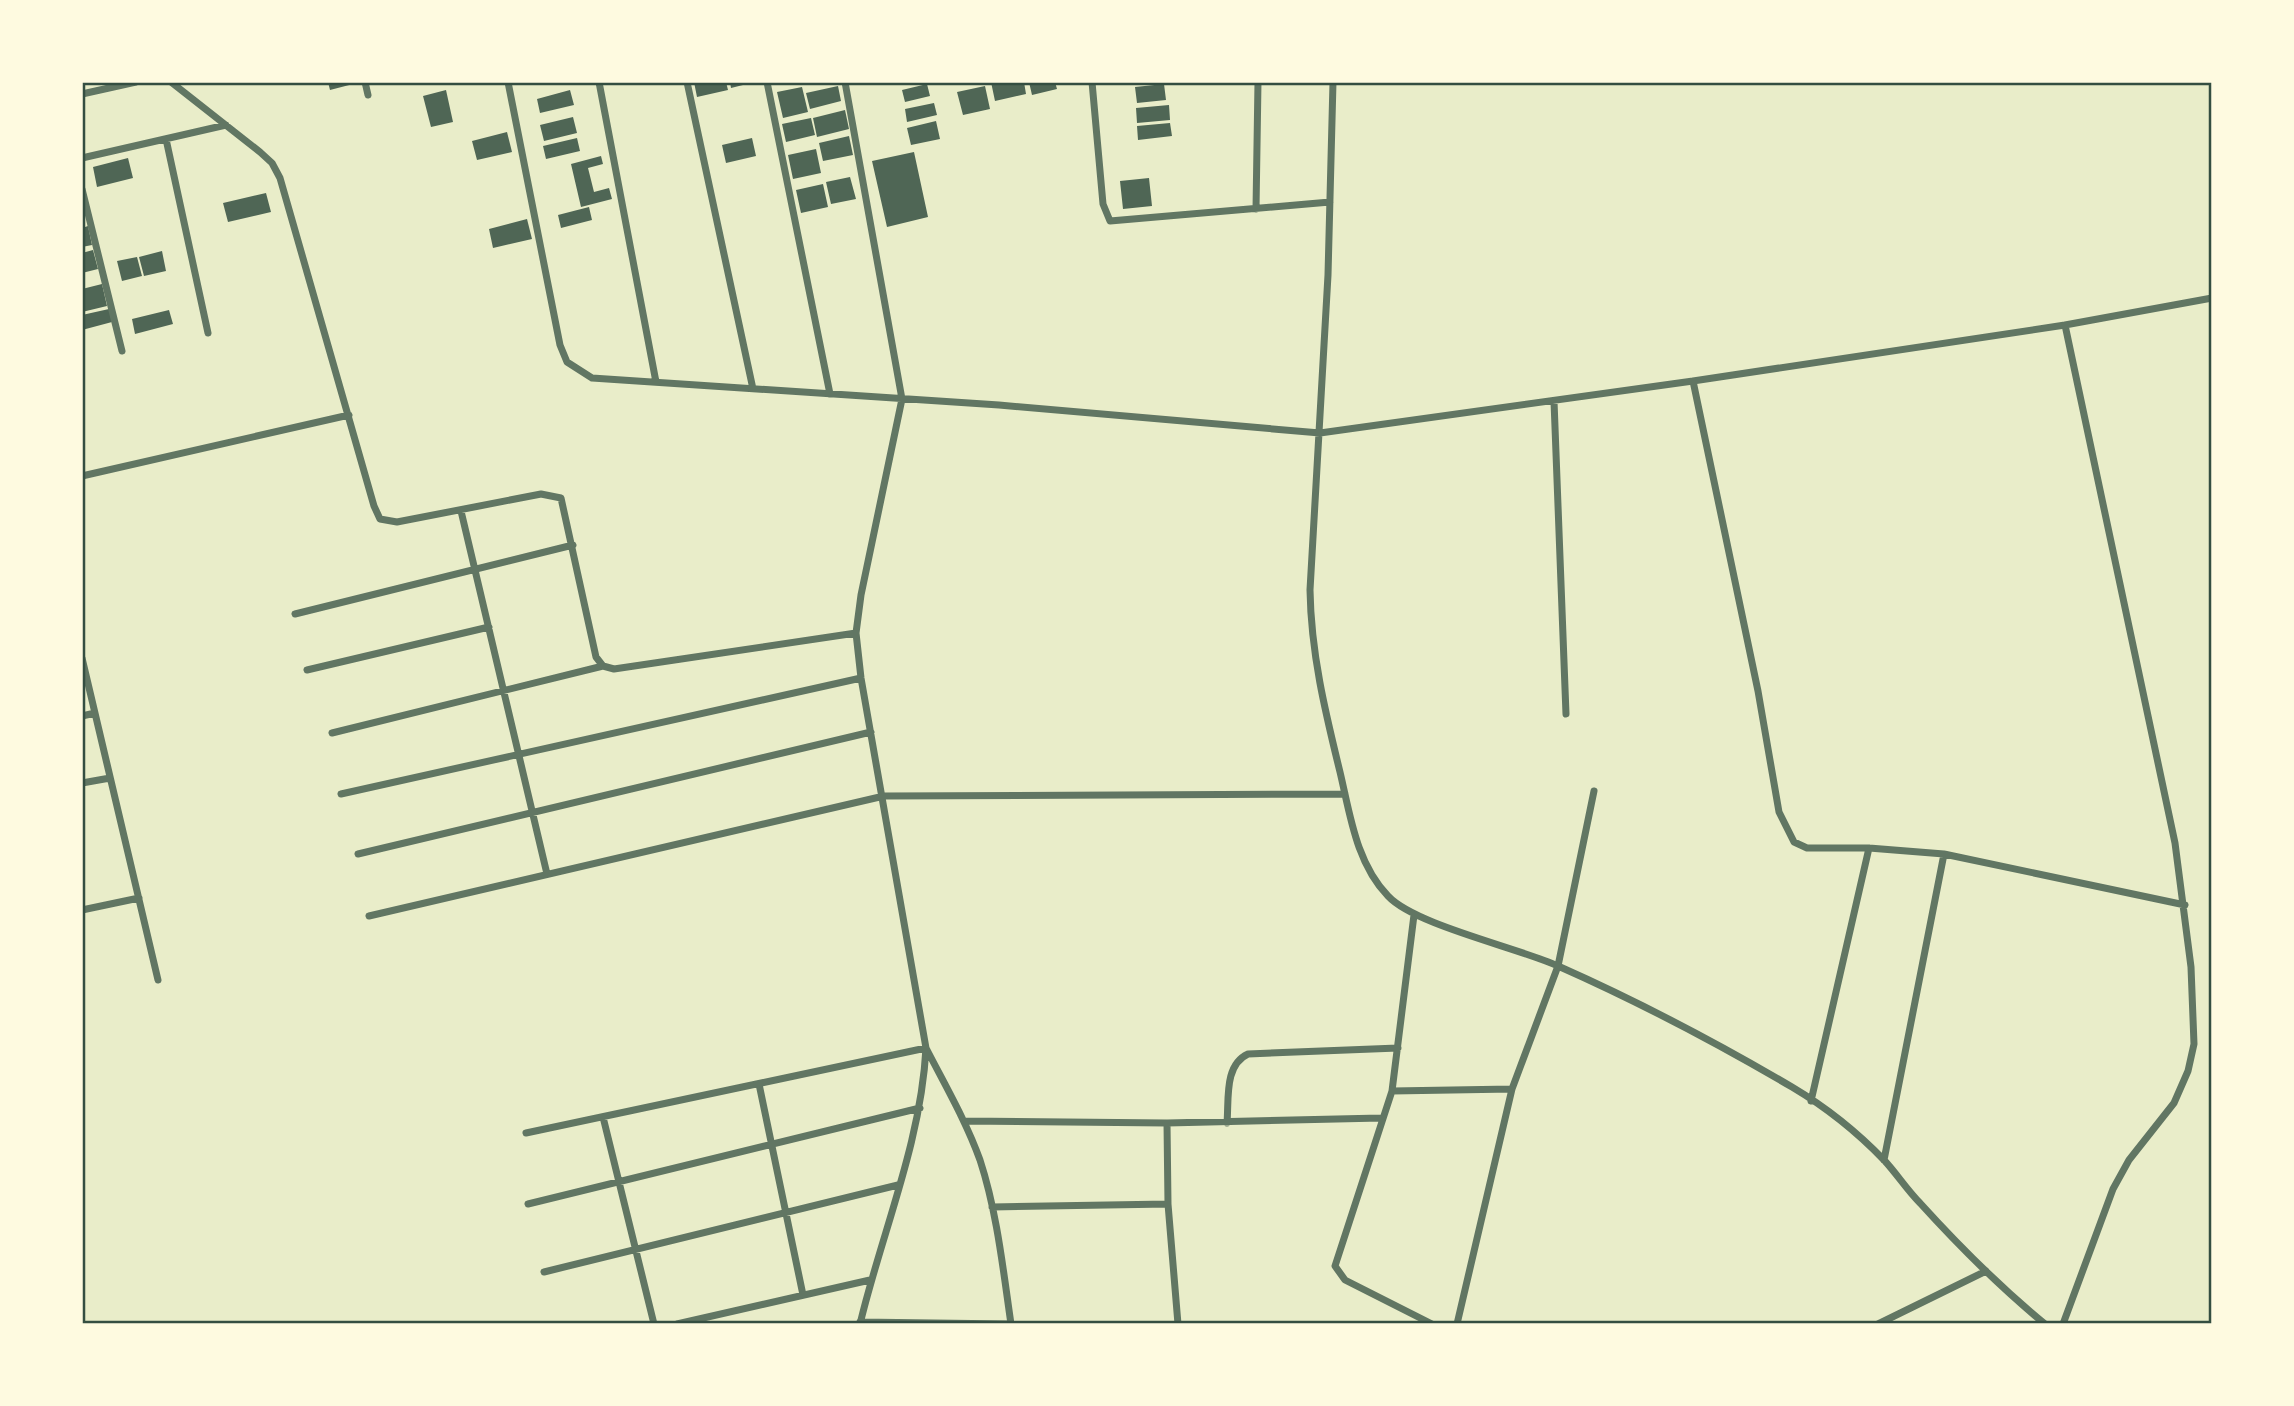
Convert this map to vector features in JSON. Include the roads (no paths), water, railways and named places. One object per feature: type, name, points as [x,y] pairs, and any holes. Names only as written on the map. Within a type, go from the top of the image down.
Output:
[{"type":"street","points":[[82,94],[136,82]]},
{"type":"street","points":[[171,82],[272,163],[280,178],[380,519],[397,522],[541,494],[561,498],[596,657],[603,666]]},
{"type":"street","points":[[365,82],[368,95]]},
{"type":"street","points":[[508,82],[560,345],[567,362],[592,378],[902,399],[1320,433],[2065,325],[2212,298]]},
{"type":"street","points":[[598,82],[656,382]]},
{"type":"street","points":[[687,82],[753,389]]},
{"type":"street","points":[[767,82],[830,394]]},
{"type":"street","points":[[845,82],[902,399],[861,595],[856,633],[870,732],[884,796],[926,1048],[920,1108],[860,1323],[1010,1324],[992,1207],[980,1161],[964,1121],[926,1048]]},
{"type":"street","points":[[1092,82],[1103,204],[1110,221],[1330,202]]},
{"type":"street","points":[[1256,209],[1258,82]]},
{"type":"street","points":[[1333,82],[1311,626],[1315,665],[1345,794],[1357,842],[1370,873],[1388,897],[1414,915],[1558,966],[1714,1044],[1811,1101],[1884,1160],[1916,1200],[1986,1271],[2045,1324]]},
{"type":"street","points":[[82,158],[226,125]]},
{"type":"street","points":[[166,139],[208,333]]},
{"type":"street","points":[[82,189],[122,351]]},
{"type":"street","points":[[2063,1324],[2099,1219],[2113,1189],[2129,1160],[2174,1102],[2188,1071],[2194,1044],[2185,905],[2175,843],[2065,325]]},
{"type":"street","points":[[1693,381],[1785,828],[1794,842],[1807,848],[1870,848],[1944,854],[2185,905]]},
{"type":"street","points":[[1554,401],[1566,714]]},
{"type":"street","points":[[82,476],[349,415]]},
{"type":"street","points":[[461,511],[547,874]]},
{"type":"street","points":[[295,614],[573,545]]},
{"type":"street","points":[[307,670],[489,627]]},
{"type":"street","points":[[332,733],[603,666],[614,669],[856,633]]},
{"type":"street","points":[[82,658],[158,980]]},
{"type":"street","points":[[341,794],[861,678]]},
{"type":"street","points":[[82,716],[95,713]]},
{"type":"street","points":[[358,854],[870,732]]},
{"type":"street","points":[[82,783],[110,778]]},
{"type":"street","points":[[1457,1324],[1512,1088],[1558,966],[1594,791]]},
{"type":"street","points":[[369,916],[884,796],[1345,794]]},
{"type":"street","points":[[1811,1101],[1870,848]]},
{"type":"street","points":[[1884,1160],[1944,854]]},
{"type":"street","points":[[82,910],[139,898]]},
{"type":"street","points":[[1414,915],[1392,1091],[1335,1266],[1345,1280],[1432,1324]]},
{"type":"street","points":[[526,1133],[926,1048]]},
{"type":"street","points":[[1227,1123],[1232,1069],[1237,1060],[1248,1054],[1398,1048]]},
{"type":"street","points":[[760,1084],[803,1295]]},
{"type":"street","points":[[1392,1091],[1512,1088]]},
{"type":"street","points":[[528,1204],[920,1108]]},
{"type":"street","points":[[603,1117],[654,1324]]},
{"type":"street","points":[[964,1121],[1227,1123],[1381,1118]]},
{"type":"street","points":[[1167,1123],[1168,1204],[1178,1324]]},
{"type":"street","points":[[544,1272],[898,1185]]},
{"type":"street","points":[[992,1207],[1168,1204]]},
{"type":"street","points":[[1878,1324],[1986,1271]]},
{"type":"street","points":[[677,1324],[870,1280]]}]
